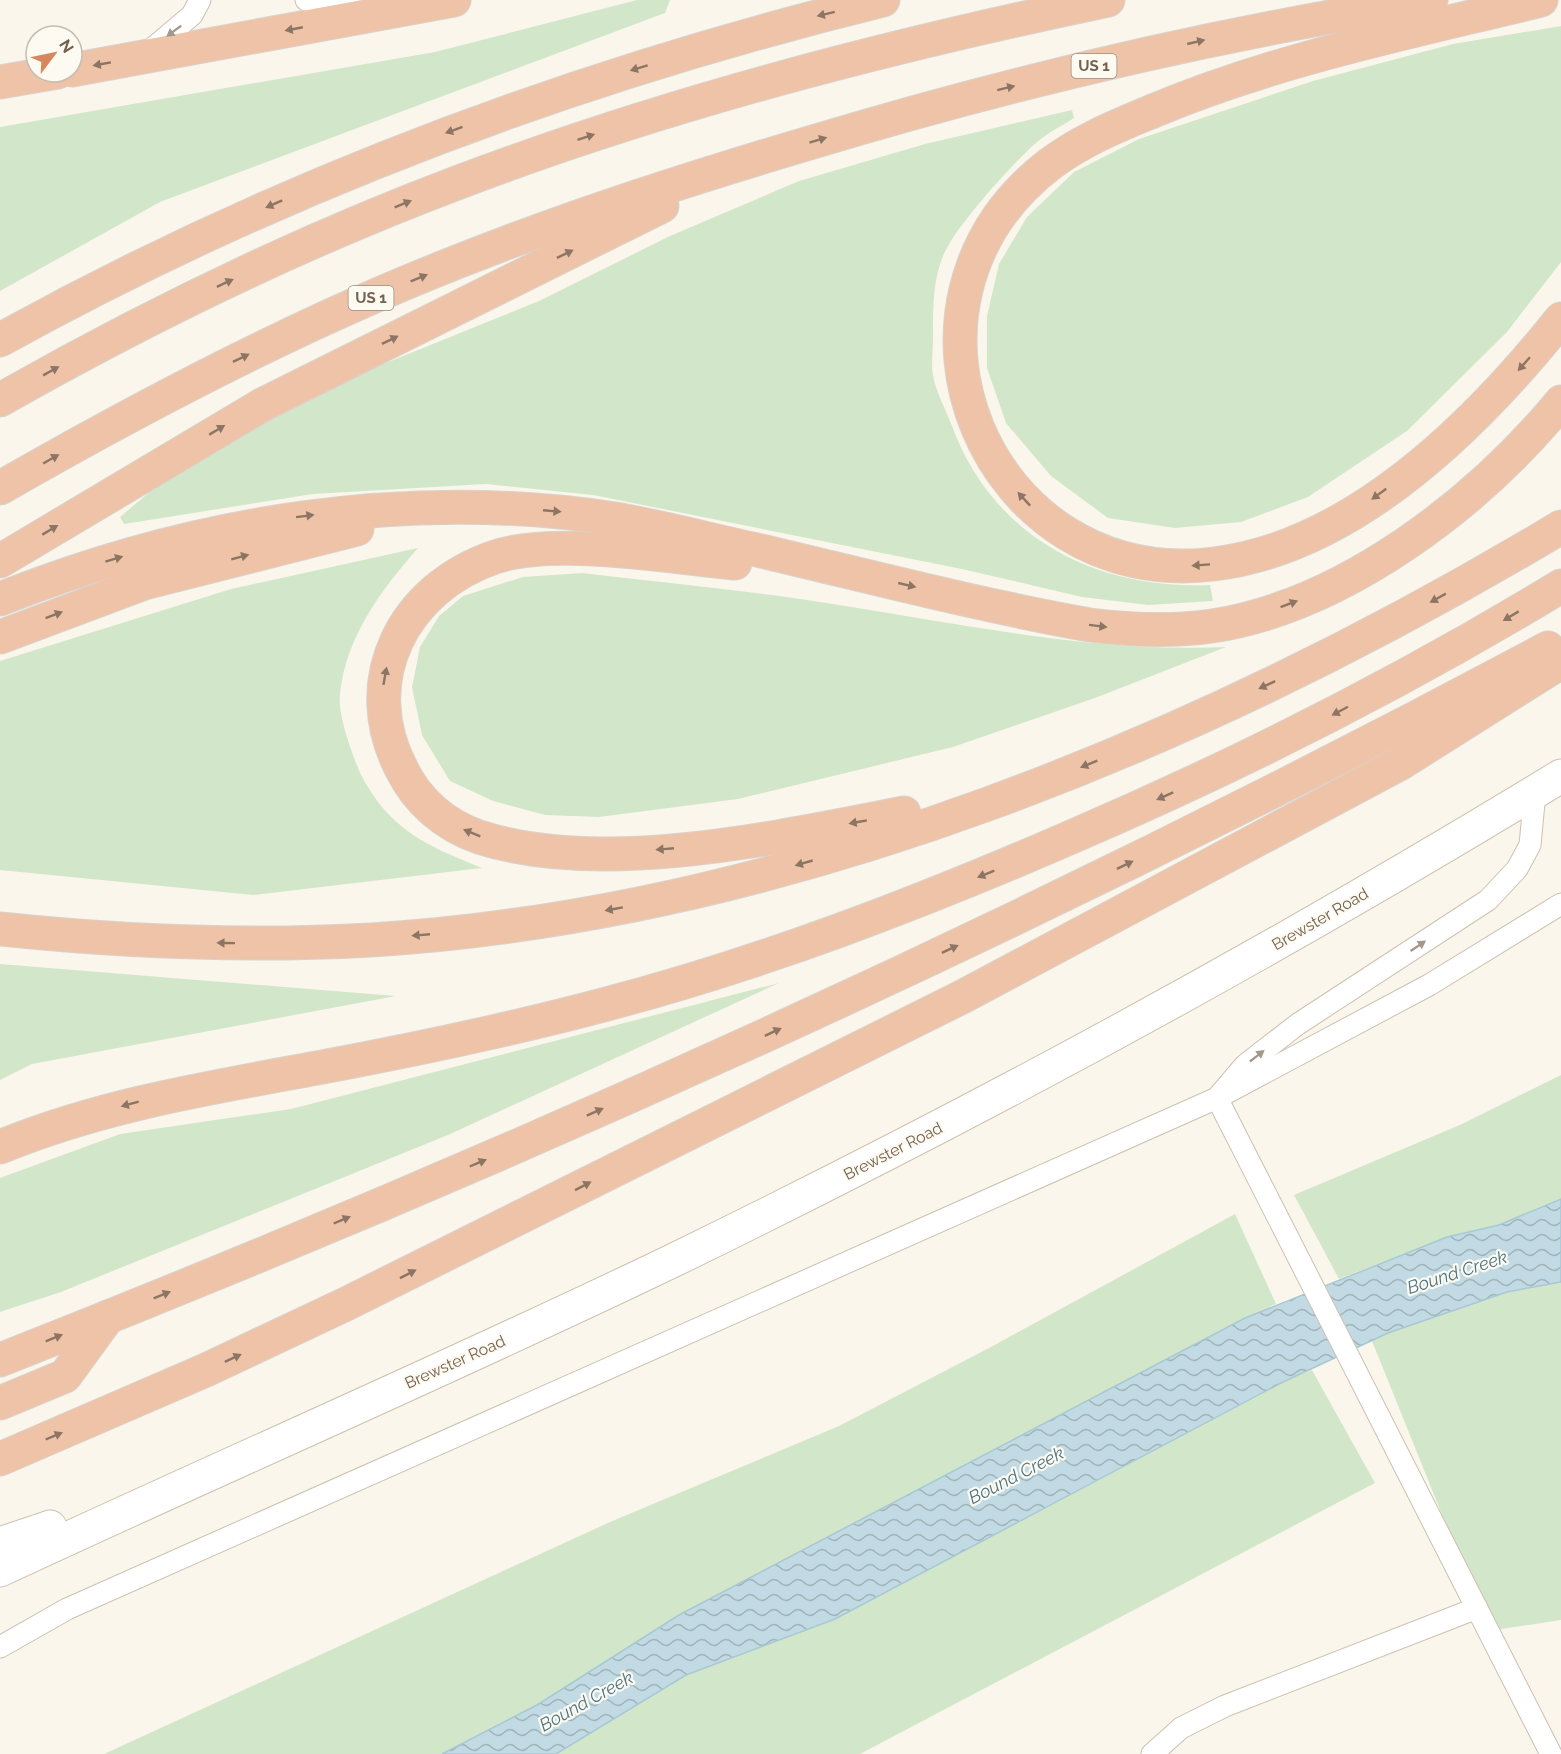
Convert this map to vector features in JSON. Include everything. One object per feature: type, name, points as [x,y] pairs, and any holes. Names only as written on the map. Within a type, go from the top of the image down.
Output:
[{"type":"highway","points":[[84,68],[454,0]]},
{"type":"highway","points":[[0,340],[203,235],[320,183],[442,134],[563,91],[665,59],[883,0]]},
{"type":"highway","points":[[0,400],[152,318],[279,257],[396,207],[520,159],[766,82],[955,34],[1108,0]]},
{"type":"highway","name":"US 1","points":[[0,488],[152,404],[335,314],[516,239],[640,195],[951,101],[1216,38],[1431,0]]},
{"type":"highway","points":[[1541,0],[1327,53],[1193,94],[1095,135],[1072,148],[1028,182],[994,223],[980,247],[969,272],[963,300],[960,358],[967,397],[986,445],[1002,472],[1038,513],[1059,529],[1105,552],[1130,560],[1185,567],[1215,564],[1274,550],[1304,539],[1366,504],[1424,460],[1474,416],[1508,382],[1561,319]]},
{"type":"highway","points":[[5,78],[24,76]]},
{"type":"highway","points":[[0,561],[222,427],[289,390],[762,157]]},
{"type":"highway","points":[[0,600],[139,551],[259,523],[330,513],[494,509],[554,511],[617,519],[1090,626],[1172,629],[1240,620],[1269,612],[1325,588],[1409,540],[1496,470],[1561,402]]},
{"type":"highway","points":[[0,637],[144,584],[258,552],[393,522],[494,509]]},
{"type":"highway","points":[[0,929],[109,939],[245,944],[373,940],[506,926],[637,905],[765,874],[840,852],[1018,791],[1136,745],[1318,661],[1454,590],[1561,527]]},
{"type":"highway","points":[[858,574],[584,550],[520,552],[498,556],[476,564],[438,588],[422,603],[398,637],[384,676],[382,698],[388,739],[408,782],[438,816],[476,836],[500,843],[555,850],[630,852],[738,842],[1018,791]]},
{"type":"highway","points":[[0,1147],[81,1118],[187,1092],[415,1049],[549,1019],[701,977],[845,930],[1004,867],[1234,764],[1400,679],[1561,586]]},
{"type":"highway","points":[[0,1359],[108,1317],[523,1144],[866,989],[1238,810],[1561,641]]},
{"type":"highway","points":[[0,1459],[206,1370],[346,1305],[962,997],[1401,763],[1561,662]]},
{"type":"highway","points":[[0,1403],[65,1376],[108,1317]]},
{"type":"street","name":"Brewster Road","points":[[0,1570],[513,1336],[851,1172],[1229,970],[1548,784]]},
{"type":"street","name":"Brewster Road","points":[[0,1544],[200,1477]]},
{"type":"lane","points":[[142,58],[192,15],[200,0]]},
{"type":"lane","points":[[306,0],[372,14]]},
{"type":"lane","points":[[1217,1098],[1245,1065],[1299,1024],[1488,900],[1517,869],[1530,845],[1548,784]]},
{"type":"lane","points":[[0,1647],[67,1609],[1217,1098],[1429,985],[1561,904]]},
{"type":"lane","points":[[1217,1098],[1551,1754]]},
{"type":"lane","points":[[1152,1754],[1181,1728],[1225,1706],[1478,1608]]},
{"type":"green space","points":[[637,0],[670,0],[665,13],[160,202],[0,291],[0,127],[435,52]]},
{"type":"green space","points":[[1561,26],[1561,262],[1507,332],[1407,431],[1308,497],[1241,522],[1175,528],[1108,518],[1051,476],[1006,423],[987,368],[987,316],[999,264],[1027,217],[1074,172],[1139,139],[1313,81],[1453,44]]},
{"type":"green space","points":[[1072,110],[1074,118],[1040,139],[1014,164],[976,207],[948,246],[939,268],[934,291],[932,371],[934,381],[970,465],[993,498],[1021,526],[1053,549],[1089,566],[1127,578],[1168,584],[1210,585],[1213,601],[1148,605],[1082,597],[962,569],[593,495],[486,484],[313,494],[124,524],[120,517],[158,485],[302,397],[539,301],[670,236],[799,181],[925,144]]},
{"type":"green space","points":[[418,548],[367,615],[358,634],[344,673],[340,694],[341,715],[361,774],[372,794],[387,813],[423,841],[482,868],[253,895],[0,870],[0,661],[231,589]]},
{"type":"green space","points":[[582,573],[775,596],[1080,642],[1177,648],[1226,647],[1095,698],[953,747],[738,799],[599,817],[545,815],[493,801],[450,781],[422,735],[412,687],[420,647],[439,616],[463,596],[523,577]]},
{"type":"green space","points":[[0,964],[396,996],[32,1064],[0,1080]]},
{"type":"green space","points":[[779,983],[448,1135],[61,1292],[0,1312],[0,1178],[120,1134],[291,1109]]},
{"type":"green space","points":[[1561,1075],[1561,1199],[1499,1225],[1447,1237],[1339,1279],[1294,1195],[1462,1124]]},
{"type":"green space","points":[[1235,1214],[1276,1304],[1245,1318],[679,1615],[537,1705],[442,1754],[104,1754],[610,1522],[839,1426],[989,1348]]},
{"type":"green space","points":[[1561,1282],[1561,1620],[1489,1631],[1372,1341],[1388,1333],[1507,1292]]},
{"type":"green space","points":[[1312,1370],[1375,1483],[860,1754],[556,1754],[686,1675],[835,1619],[1281,1383]]},
{"type":"water","name":"Bound Creek","points":[[1561,1199],[1561,1282],[1507,1292],[1388,1333],[1281,1383],[835,1619],[686,1675],[556,1754],[442,1754],[537,1705],[679,1615],[1245,1318],[1447,1237],[1499,1225]]}]
